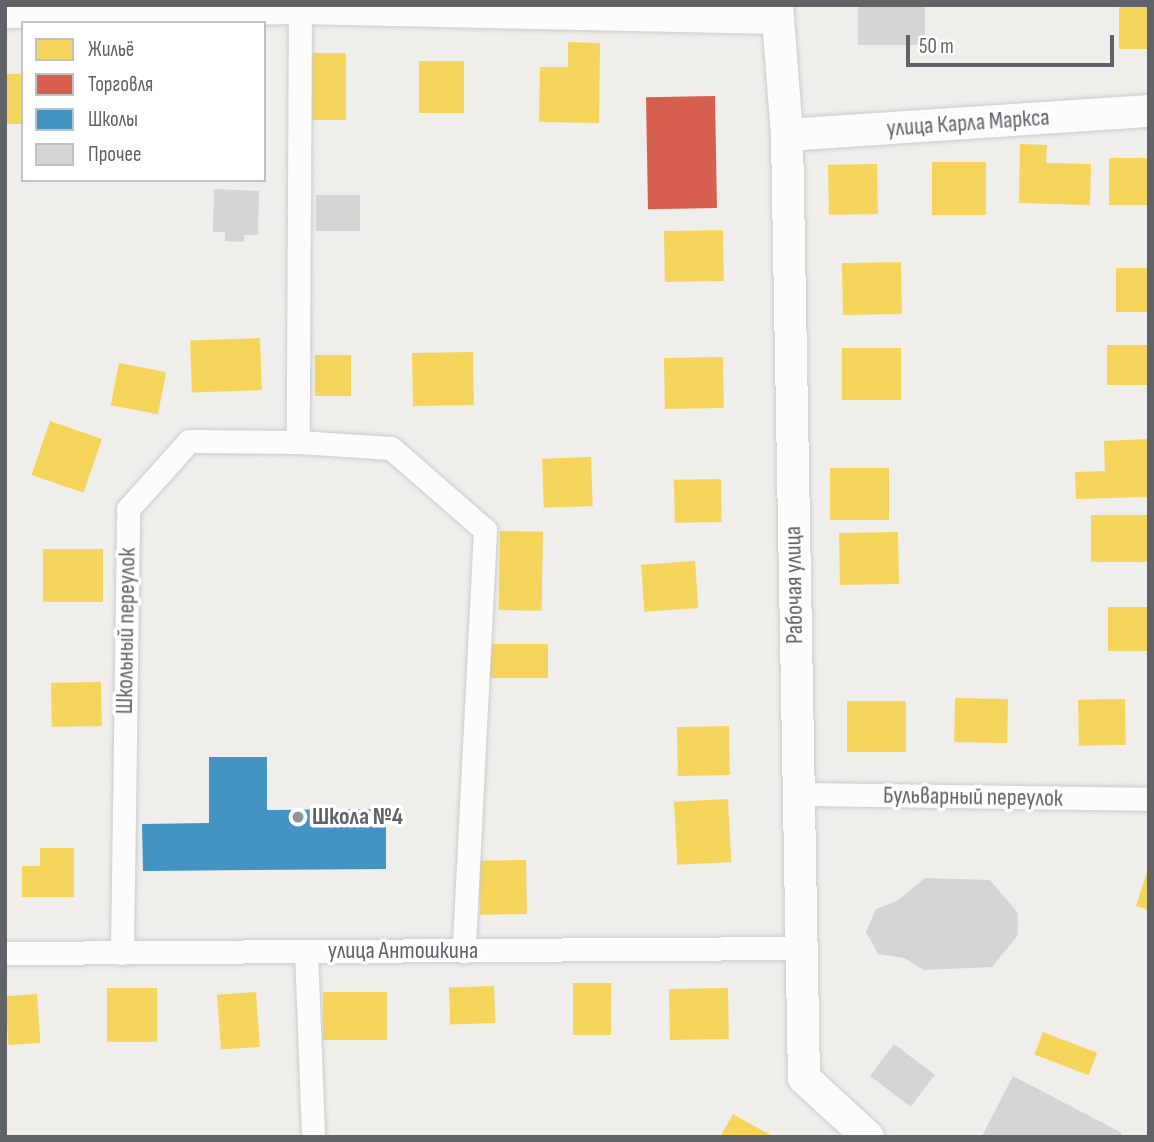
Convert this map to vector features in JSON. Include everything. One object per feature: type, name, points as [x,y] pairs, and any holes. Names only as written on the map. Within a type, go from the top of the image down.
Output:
[{"type":"street","points":[[298,442],[300,7]]},
{"type":"street","points":[[5,12],[300,7],[777,12]]},
{"type":"street","name":"Рабочая улица","points":[[777,12],[787,135],[804,1078],[868,1137]]},
{"type":"street","name":"улица Карла Маркса","points":[[787,135],[1149,111]]},
{"type":"street","name":"Школьный переулок","points":[[121,953],[128,509],[189,441],[298,442],[391,448],[485,530],[464,950]]},
{"type":"street","name":"Бульварный переулок","points":[[797,794],[1149,799]]},
{"type":"street","name":"улица Антошкина","points":[[5,953],[801,948]]},
{"type":"street","points":[[306,951],[313,1137]]},
{"type":"building: Жильё","points":[[1119,5],[1149,5],[1149,49],[1119,49]]},
{"type":"building: Жильё","points":[[568,42],[600,43],[599,123],[539,122],[540,67],[568,67]]},
{"type":"building: Жильё","points":[[311,53],[346,53],[346,120],[311,120]]},
{"type":"building: Жильё","points":[[419,61],[464,61],[464,113],[419,113]]},
{"type":"building: Жильё","points":[[7,74],[21,74],[21,124],[7,124]]},
{"type":"building: Жильё","points":[[1020,144],[1047,145],[1046,163],[1091,164],[1090,205],[1019,203]]},
{"type":"building: Жильё","points":[[1109,158],[1147,158],[1147,205],[1109,205]]},
{"type":"building: Жильё","points":[[932,162],[986,162],[986,215],[932,215]]},
{"type":"building: Жильё","points":[[877,164],[878,214],[829,215],[828,165]]},
{"type":"building: Жильё","points":[[723,230],[724,281],[665,282],[664,231]]},
{"type":"building: Жильё","points":[[901,262],[902,314],[843,315],[842,263]]},
{"type":"building: Жильё","points":[[1116,268],[1149,268],[1149,312],[1116,312]]},
{"type":"building: Жильё","points":[[260,338],[262,390],[192,392],[190,340]]},
{"type":"building: Жильё","points":[[1107,345],[1149,345],[1149,385],[1107,385]]},
{"type":"building: Жильё","points":[[842,348],[901,348],[901,400],[842,400]]},
{"type":"building: Жильё","points":[[473,352],[474,405],[413,406],[412,353]]},
{"type":"building: Жильё","points":[[315,355],[351,355],[351,396],[315,396]]},
{"type":"building: Жильё","points":[[723,357],[724,408],[665,409],[664,358]]},
{"type":"building: Жильё","points":[[119,363],[166,372],[158,414],[111,405]]},
{"type":"building: Жильё","points":[[50,421],[102,439],[83,493],[31,475]]},
{"type":"building: Жильё","points":[[1149,439],[1149,497],[1076,499],[1075,472],[1105,471],[1104,441]]},
{"type":"building: Жильё","points":[[591,457],[593,506],[544,508],[542,459]]},
{"type":"building: Жильё","points":[[830,468],[889,468],[889,520],[830,520]]},
{"type":"building: Жильё","points":[[721,479],[722,522],[675,523],[674,480]]},
{"type":"building: Жильё","points":[[1091,515],[1149,515],[1149,562],[1091,562]]},
{"type":"building: Жильё","points":[[500,531],[543,532],[542,611],[499,610]]},
{"type":"building: Жильё","points":[[898,532],[899,584],[840,585],[839,533]]},
{"type":"building: Жильё","points":[[43,549],[103,549],[103,602],[43,602]]},
{"type":"building: Жильё","points":[[695,561],[698,608],[644,612],[641,565]]},
{"type":"building: Жильё","points":[[1108,607],[1149,607],[1149,651],[1108,651]]},
{"type":"building: Жильё","points":[[488,644],[548,644],[548,678],[488,678]]},
{"type":"building: Жильё","points":[[101,682],[102,726],[52,727],[51,683]]},
{"type":"building: Жильё","points":[[955,698],[1008,699],[1007,743],[954,742]]},
{"type":"building: Жильё","points":[[1125,699],[1126,745],[1079,746],[1078,700]]},
{"type":"building: Жильё","points":[[847,701],[906,701],[906,752],[847,752]]},
{"type":"building: Жильё","points":[[729,726],[730,775],[678,776],[677,727]]},
{"type":"building: Жильё","points":[[728,799],[731,862],[677,865],[674,802]]},
{"type":"building: Жильё","points":[[40,848],[74,848],[74,897],[22,897],[22,866],[40,866]]},
{"type":"building: Жильё","points":[[526,860],[527,914],[480,915],[479,861]]},
{"type":"building: Жильё","points":[[1149,869],[1149,910],[1136,906]]},
{"type":"building: Жильё","points":[[573,983],[611,983],[611,1035],[573,1035]]},
{"type":"building: Жильё","points":[[494,986],[495,1023],[450,1025],[449,988]]},
{"type":"building: Жильё","points":[[107,988],[157,988],[157,1042],[107,1042]]},
{"type":"building: Жильё","points":[[728,988],[729,1039],[670,1040],[669,989]]},
{"type":"building: Жильё","points":[[256,992],[260,1047],[221,1050],[217,995]]},
{"type":"building: Жильё","points":[[323,992],[387,992],[387,1040],[323,1040]]},
{"type":"building: Жильё","points":[[37,994],[40,1043],[8,1045],[5,996]]},
{"type":"building: Жильё","points":[[1043,1032],[1097,1053],[1089,1075],[1034,1054]]},
{"type":"building: Жильё","points":[[733,1114],[774,1137],[720,1137]]},
{"type":"building: Торговля","points":[[715,96],[717,208],[648,209],[646,97]]},
{"type":"building: Школы","name":"Школа №4","points":[[209,757],[267,757],[267,810],[386,809],[386,869],[143,871],[142,824],[209,823]]},
{"type":"building: Прочее","points":[[858,5],[925,5],[925,45],[858,45]]},
{"type":"building: Прочее","points":[[214,189],[259,191],[258,235],[244,235],[244,242],[225,241],[225,232],[213,232]]},
{"type":"building: Прочее","points":[[316,195],[360,195],[360,231],[316,231]]},
{"type":"building: Прочее","points":[[925,878],[990,880],[1018,913],[1018,935],[992,967],[924,970],[904,958],[878,954],[866,932],[876,909],[897,901]]},
{"type":"building: Прочее","points":[[894,1044],[935,1075],[911,1107],[870,1076]]},
{"type":"building: Прочее","points":[[1013,1076],[1122,1133],[1120,1137],[982,1136]]},
{"type":"place","name":"Школа №4","points":[[298,817]]}]
